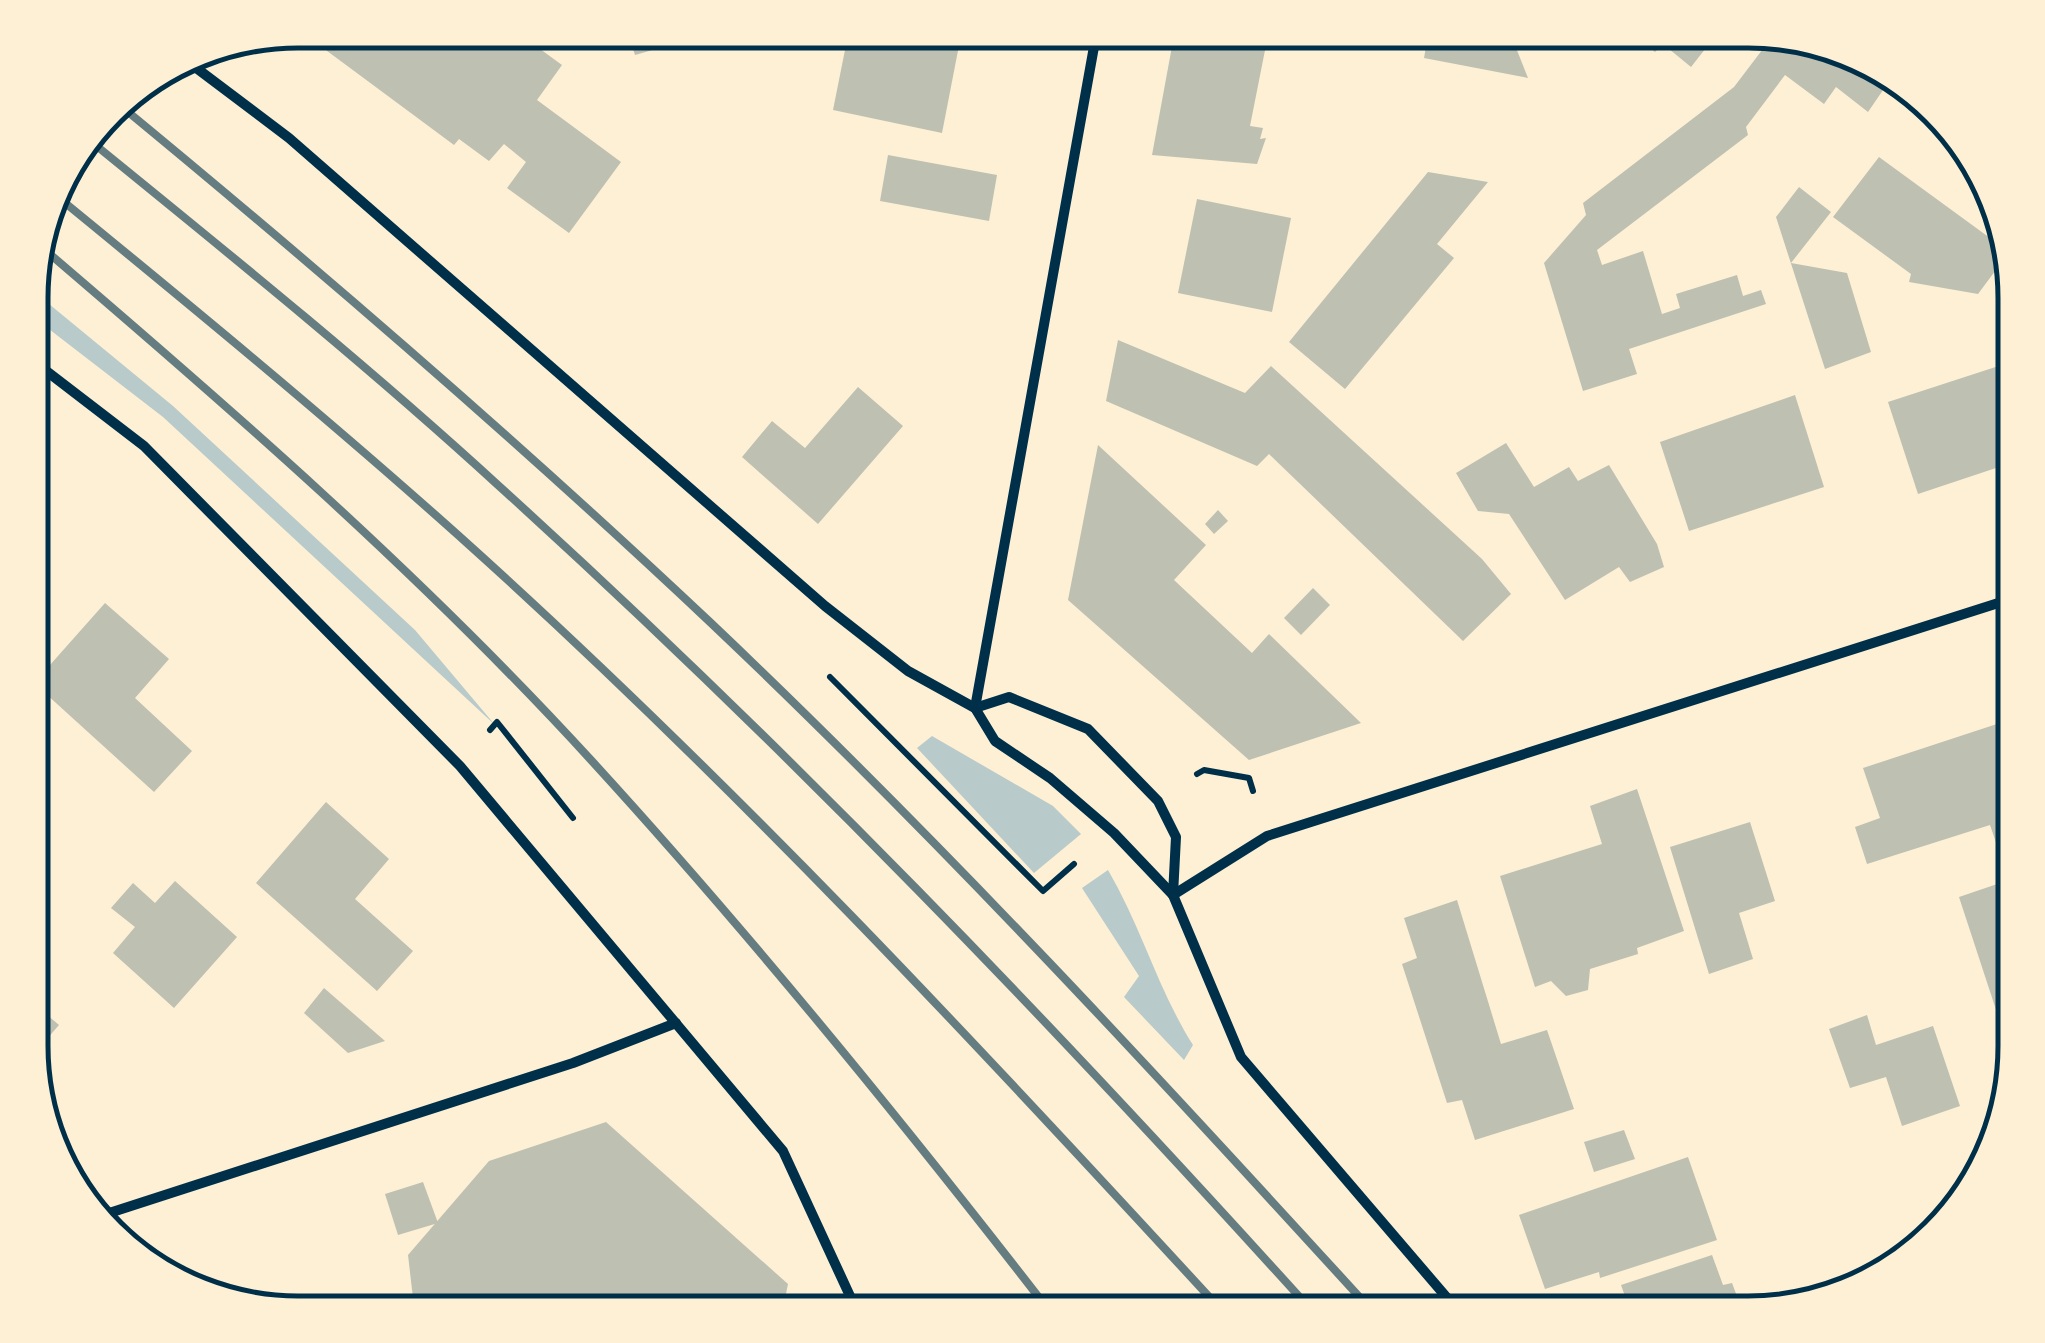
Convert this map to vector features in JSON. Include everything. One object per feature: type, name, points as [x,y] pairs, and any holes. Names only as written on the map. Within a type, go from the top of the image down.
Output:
[{"type":"street","points":[[975,708],[1093,48]]},
{"type":"street","points":[[197,69],[289,138],[824,606],[908,671],[975,708],[996,741],[1050,778],[1101,822],[1173,895],[1240,1056],[1446,1295]]},
{"type":"street","points":[[48,372],[144,446],[460,766],[783,1151],[850,1296]]},
{"type":"street","points":[[1173,895],[1267,836],[1997,603]]},
{"type":"street","points":[[975,708],[1009,697],[1088,729],[1158,801],[1176,837],[1173,895]]},
{"type":"street","points":[[112,1212],[573,1063],[676,1022]]},
{"type":"path","points":[[824,672],[1043,891]]},
{"type":"path","points":[[497,722],[560,800]]},
{"type":"shaded area","points":[[48,303],[173,406],[415,630],[495,725],[163,417],[48,328]]},
{"type":"shaded area","points":[[932,736],[1053,806],[1081,834],[1034,873],[917,748]]},
{"type":"shaded area","points":[[1108,870],[1193,1045],[1184,1060],[1124,997],[1139,976],[1082,888]]},
{"type":"building","points":[[323,48],[539,48],[562,65],[537,100],[621,162],[569,233],[507,188],[526,162],[504,144],[489,161],[459,139],[454,145]]},
{"type":"building","points":[[633,48],[660,48],[635,55]]},
{"type":"building","points":[[845,48],[959,48],[942,133],[833,110]]},
{"type":"building","points":[[1172,48],[1265,48],[1250,126],[1263,128],[1260,139],[1266,138],[1257,164],[1152,155]]},
{"type":"building","points":[[1426,48],[1516,48],[1528,78],[1424,58]]},
{"type":"building","points":[[1668,48],[1706,48],[1691,67]]},
{"type":"building","points":[[1764,48],[1828,61],[1884,88],[1868,112],[1836,87],[1824,104],[1785,75],[1746,127],[1748,135],[1597,250],[1602,265],[1643,251],[1662,314],[1680,308],[1676,294],[1737,275],[1743,296],[1761,290],[1766,304],[1629,349],[1637,374],[1583,391],[1544,263],[1586,215],[1583,203],[1734,87]]},
{"type":"building","points":[[888,155],[997,175],[989,221],[880,201]]},
{"type":"building","points":[[1879,157],[1990,238],[1996,270],[1978,294],[1909,282],[1911,274],[1833,217]]},
{"type":"building","points":[[1428,172],[1488,182],[1437,244],[1454,258],[1345,389],[1289,342]]},
{"type":"building","points":[[1799,187],[1831,212],[1791,263],[1847,273],[1871,352],[1825,369],[1776,217]]},
{"type":"building","points":[[1197,199],[1291,218],[1272,312],[1178,293]]},
{"type":"building","points":[[1118,340],[1245,393],[1271,366],[1482,559],[1511,594],[1463,641],[1269,454],[1257,466],[1106,401]]},
{"type":"building","points":[[1997,367],[1997,468],[1918,494],[1888,402]]},
{"type":"building","points":[[858,387],[903,426],[818,524],[742,457],[772,421],[805,448]]},
{"type":"building","points":[[1795,395],[1824,487],[1689,531],[1660,442]]},
{"type":"building","points":[[1506,443],[1534,487],[1569,467],[1578,481],[1609,465],[1657,544],[1664,567],[1630,582],[1619,567],[1565,600],[1509,514],[1478,511],[1456,473]]},
{"type":"building","points":[[1098,445],[1206,545],[1174,580],[1252,653],[1269,634],[1361,723],[1249,760],[1068,600]]},
{"type":"building","points":[[1218,510],[1228,521],[1214,534],[1205,524]]},
{"type":"building","points":[[1313,588],[1330,605],[1301,635],[1284,618]]},
{"type":"building","points":[[105,603],[169,659],[135,698],[192,751],[154,792],[48,696],[48,667]]},
{"type":"building","points":[[1997,724],[1997,845],[1990,825],[1867,864],[1855,827],[1880,818],[1863,768]]},
{"type":"building","points":[[1637,789],[1684,931],[1637,948],[1638,954],[1590,969],[1588,990],[1566,996],[1551,981],[1535,987],[1500,876],[1602,844],[1590,806]]},
{"type":"building","points":[[326,802],[389,859],[355,899],[413,951],[377,991],[256,883]]},
{"type":"building","points":[[1750,822],[1775,901],[1739,913],[1753,959],[1709,974],[1670,847]]},
{"type":"building","points":[[175,881],[237,937],[174,1008],[113,953],[135,927],[111,908],[133,883],[155,903]]},
{"type":"building","points":[[1997,884],[1997,1013],[1959,897]]},
{"type":"building","points":[[1457,900],[1501,1044],[1547,1030],[1574,1109],[1475,1140],[1462,1100],[1447,1103],[1402,964],[1417,958],[1404,918]]},
{"type":"building","points":[[324,988],[385,1041],[348,1053],[304,1013]]},
{"type":"building","points":[[1867,1015],[1876,1045],[1933,1026],[1960,1106],[1902,1126],[1886,1077],[1850,1088],[1829,1029]]},
{"type":"building","points":[[48,1016],[59,1025],[48,1038]]},
{"type":"building","points":[[606,1122],[788,1284],[786,1296],[413,1296],[408,1255],[489,1161]]},
{"type":"building","points":[[1624,1130],[1635,1159],[1594,1172],[1584,1142]]},
{"type":"building","points":[[1688,1157],[1717,1240],[1600,1278],[1599,1272],[1545,1289],[1519,1215]]},
{"type":"building","points":[[423,1182],[438,1223],[398,1235],[385,1194]]},
{"type":"building","points":[[1712,1255],[1723,1285],[1732,1283],[1737,1295],[1625,1295],[1621,1285]]},
{"type":"railway","points":[[129,113],[418,358],[711,623],[966,875],[1358,1295]]},
{"type":"railway","points":[[98,147],[399,397],[606,584],[917,889],[1118,1099],[1298,1295]]},
{"type":"railway","points":[[66,203],[408,491],[559,627],[755,817],[945,1013],[1208,1295]]},
{"type":"railway","points":[[51,255],[322,493],[526,691],[769,963],[1037,1295]]}]
